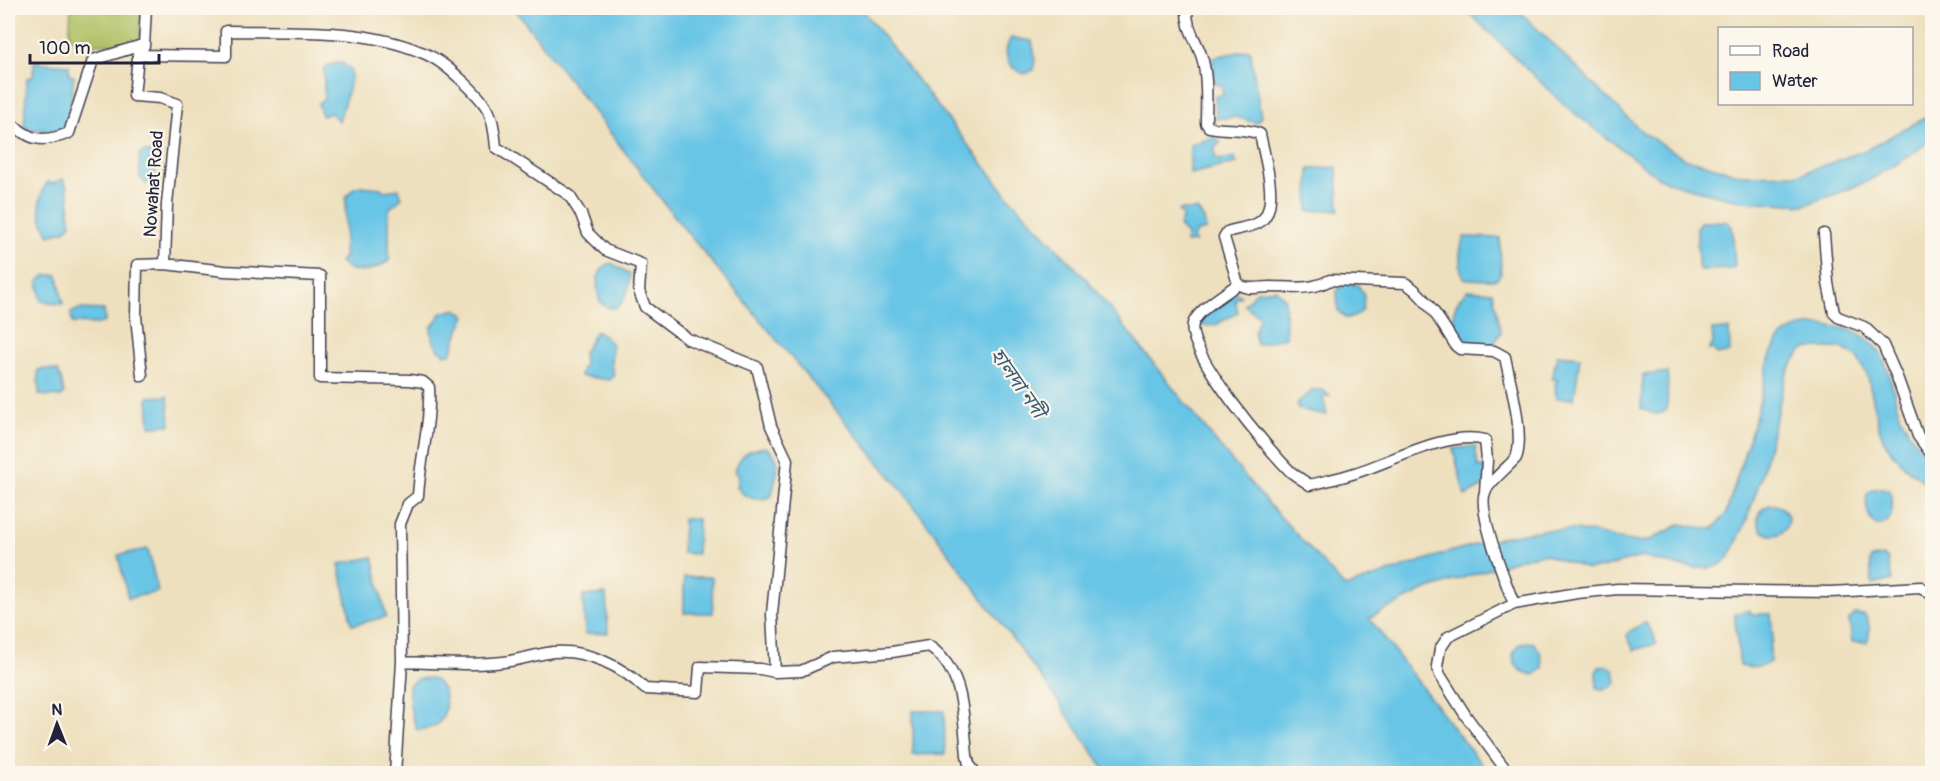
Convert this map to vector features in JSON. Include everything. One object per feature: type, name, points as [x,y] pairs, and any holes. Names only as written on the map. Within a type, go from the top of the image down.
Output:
[{"type":"street","name":"Nowahat Road","points":[[142,376],[136,316],[137,265],[165,264],[166,204],[177,104],[160,98],[135,96],[139,51],[144,46],[146,8]]},
{"type":"street","points":[[1187,8],[1188,26],[1204,63],[1206,123],[1215,129],[1247,130],[1260,134],[1268,175],[1271,206],[1264,218],[1252,225],[1227,232],[1224,237],[1238,284],[1245,289],[1270,287],[1295,289],[1321,285],[1330,279],[1406,283],[1426,303],[1460,349],[1494,351],[1505,357],[1520,434],[1519,451],[1516,458],[1485,493]]},
{"type":"street","points":[[8,121],[25,136],[51,140],[69,133],[93,60],[139,51],[226,56],[226,31],[332,34],[389,41],[423,52],[451,70],[489,109],[494,122],[496,147],[569,195],[581,214],[588,233],[605,250],[641,264],[639,291],[645,307],[688,339],[757,367],[771,426],[787,460],[772,614],[775,672]]},
{"type":"street","points":[[1824,234],[1828,283],[1834,313],[1838,317],[1864,327],[1883,345],[1918,435],[1932,455]]},
{"type":"street","points":[[165,264],[321,276],[320,378],[410,380],[428,385],[428,411],[418,496],[408,504],[400,524],[402,662],[395,774]]},
{"type":"street","points":[[1238,284],[1195,320],[1192,331],[1204,360],[1225,395],[1292,473],[1310,485],[1357,473],[1398,456],[1447,441],[1478,438],[1485,440],[1487,460],[1485,514],[1491,539],[1514,604]]},
{"type":"street","points":[[1509,774],[1466,716],[1440,675],[1437,666],[1440,648],[1448,637],[1514,604],[1577,593],[1618,589],[1831,591],[1921,587],[1932,595]]},
{"type":"street","points":[[402,662],[503,663],[553,652],[578,652],[603,661],[632,676],[645,689],[698,692],[700,667],[760,669],[775,672],[801,671],[833,657],[929,646],[949,667],[956,680],[961,695],[967,755],[969,764],[976,774]]},
{"type":"green space","points":[[71,8],[142,8],[140,43],[92,44],[69,39]]},
{"type":"water","name":"হালদা নদী","points":[[514,8],[861,8],[1008,196],[1088,281],[1216,442],[1264,499],[1345,587],[1446,553],[1506,536],[1542,530],[1576,530],[1639,542],[1650,540],[1681,524],[1704,529],[1714,528],[1726,514],[1773,350],[1787,333],[1805,326],[1824,325],[1850,330],[1868,339],[1877,349],[1886,365],[1901,417],[1915,441],[1932,462],[1932,488],[1905,467],[1885,443],[1879,428],[1868,377],[1857,357],[1842,348],[1808,348],[1801,351],[1787,372],[1760,481],[1744,527],[1729,558],[1720,565],[1695,568],[1641,557],[1602,568],[1588,569],[1543,554],[1523,558],[1423,591],[1369,618],[1488,773],[1107,773],[1049,688],[902,490],[685,230]]},
{"type":"water","points":[[1464,8],[1516,8],[1642,132],[1684,158],[1742,175],[1800,174],[1866,150],[1926,117],[1932,109],[1932,139],[1910,156],[1868,181],[1804,205],[1742,201],[1681,186],[1659,178],[1564,105]]},
{"type":"water","points":[[1011,38],[1032,41],[1035,57],[1034,70],[1025,74],[1010,65],[1007,50]]},
{"type":"water","points":[[1250,50],[1261,117],[1256,123],[1236,117],[1216,119],[1215,96],[1223,95],[1221,84],[1214,85],[1213,57]]},
{"type":"water","points":[[34,62],[69,65],[69,76],[74,76],[67,129],[63,133],[24,128],[27,78],[33,77]]},
{"type":"water","points":[[342,63],[351,70],[351,79],[339,121],[331,113],[322,116],[318,103],[324,99],[324,68]]},
{"type":"water","points":[[1214,137],[1221,143],[1215,147],[1215,158],[1219,160],[1234,157],[1237,163],[1190,174],[1190,145]]},
{"type":"water","points":[[153,153],[156,166],[153,178],[146,184],[140,177],[139,154]]},
{"type":"water","points":[[1337,167],[1339,210],[1308,211],[1309,169]]},
{"type":"water","points":[[63,179],[69,196],[71,224],[64,231],[49,235],[41,215],[40,201],[48,181],[51,184]]},
{"type":"water","points":[[361,186],[381,188],[384,191],[399,189],[402,198],[389,209],[389,261],[370,270],[358,271],[340,262],[344,257],[346,197],[354,188]]},
{"type":"water","points":[[1179,210],[1197,210],[1204,219],[1206,230],[1197,232],[1193,237],[1195,242],[1186,243],[1187,235],[1179,226],[1183,215],[1179,213]]},
{"type":"water","points":[[1726,221],[1732,226],[1735,265],[1732,269],[1701,270],[1698,266],[1697,228],[1700,222]]},
{"type":"water","points":[[1464,237],[1500,238],[1501,273],[1497,279],[1464,279],[1460,258]]},
{"type":"water","points":[[611,263],[630,274],[626,295],[618,306],[613,308],[600,302],[597,285],[599,274],[605,266]]},
{"type":"water","points":[[46,275],[58,275],[63,304],[41,301],[38,281]]},
{"type":"water","points":[[1345,283],[1358,285],[1364,295],[1363,310],[1354,317],[1346,318],[1338,311],[1337,291]]},
{"type":"water","points":[[1276,289],[1285,300],[1286,337],[1257,345],[1254,332],[1260,317],[1244,305],[1257,291]]},
{"type":"water","points":[[1467,290],[1493,292],[1501,332],[1494,344],[1474,347],[1459,340],[1454,325],[1454,313],[1457,302]]},
{"type":"water","points":[[1233,291],[1241,296],[1235,300],[1238,312],[1216,325],[1201,326],[1199,320]]},
{"type":"water","points":[[79,309],[104,310],[105,322],[72,323],[71,313]]},
{"type":"water","points":[[456,309],[466,316],[451,354],[444,354],[434,342],[431,328],[442,313]]},
{"type":"water","points":[[1729,329],[1730,353],[1717,354],[1713,349],[1709,350],[1713,343],[1712,330]]},
{"type":"water","points":[[596,331],[605,336],[612,345],[611,365],[614,375],[610,380],[580,376],[584,363],[583,353]]},
{"type":"water","points":[[1557,355],[1580,357],[1574,399],[1556,398],[1555,383],[1558,379],[1552,379]]},
{"type":"water","points":[[38,370],[58,371],[64,394],[61,397],[39,395]]},
{"type":"water","points":[[1668,372],[1667,410],[1657,414],[1641,408],[1643,375]]},
{"type":"water","points":[[1313,390],[1323,390],[1330,396],[1323,397],[1327,415],[1298,409],[1297,403]]},
{"type":"water","points":[[168,396],[170,425],[150,426],[148,397]]},
{"type":"water","points":[[1475,446],[1478,467],[1485,467],[1489,483],[1465,496],[1453,449]]},
{"type":"water","points":[[766,447],[776,458],[778,464],[772,496],[753,499],[737,488],[739,475],[735,471],[742,456],[754,449]]},
{"type":"water","points":[[1874,489],[1888,490],[1892,495],[1892,511],[1887,522],[1877,526],[1867,512],[1867,494]]},
{"type":"water","points":[[1773,505],[1784,509],[1788,520],[1784,531],[1773,535],[1762,531],[1758,520],[1762,509]]},
{"type":"water","points":[[683,519],[698,519],[697,554],[682,553]]},
{"type":"water","points":[[148,549],[158,592],[128,598],[118,555]]},
{"type":"water","points":[[1883,556],[1887,558],[1892,580],[1874,585],[1872,584],[1870,560]]},
{"type":"water","points":[[373,557],[386,617],[352,625],[339,564]]},
{"type":"water","points":[[684,577],[712,577],[713,613],[684,613]]},
{"type":"water","points":[[606,594],[608,633],[585,634],[583,596]]},
{"type":"water","points":[[1750,610],[1751,614],[1771,614],[1773,640],[1770,646],[1770,662],[1752,668],[1740,666],[1735,621],[1735,614]]},
{"type":"water","points":[[1854,614],[1865,615],[1867,618],[1869,631],[1867,642],[1852,642],[1849,620]]},
{"type":"water","points":[[1645,622],[1654,635],[1656,644],[1634,650],[1627,636],[1629,632]]},
{"type":"water","points":[[1534,643],[1540,651],[1543,669],[1534,675],[1519,669],[1513,655],[1518,645]]},
{"type":"water","points":[[1608,666],[1614,670],[1616,683],[1607,688],[1597,688],[1596,672],[1599,667]]},
{"type":"water","points":[[430,678],[441,686],[444,692],[444,714],[434,726],[417,730],[410,708],[409,686],[416,679]]},
{"type":"water","points":[[913,711],[944,711],[945,754],[913,755]]}]
